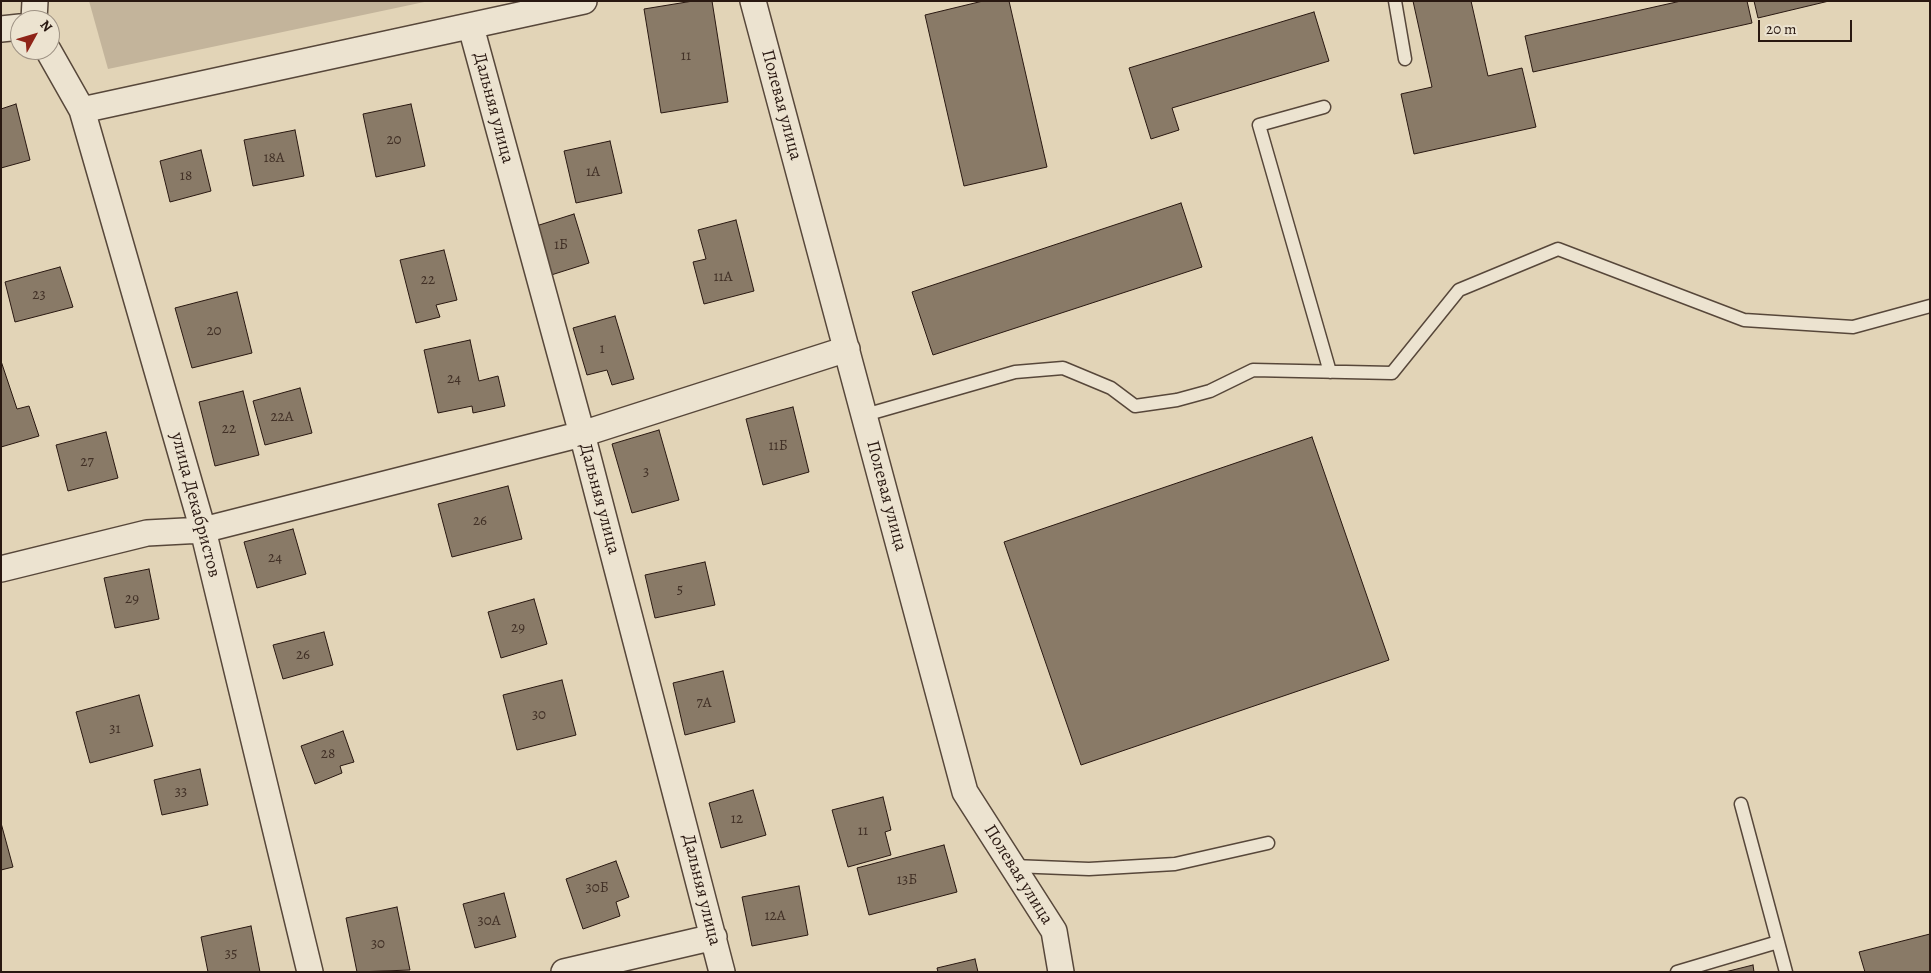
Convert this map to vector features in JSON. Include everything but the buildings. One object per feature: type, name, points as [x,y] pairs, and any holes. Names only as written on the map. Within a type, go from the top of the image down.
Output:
[{"type":"street","points":[[82,110],[584,1]]},
{"type":"street","name":"Полевая улица","points":[[753,1],[965,792],[1054,931],[1062,972]]},
{"type":"street","name":"Дальняя улица","points":[[471,27],[582,434],[722,972]]},
{"type":"street","name":"улица Декабристов","points":[[54,60],[82,110],[203,530],[310,972]]},
{"type":"street","points":[[1,569],[147,533],[203,530],[582,434],[847,349]]},
{"type":"street","points":[[564,972],[714,937]]},
{"type":"lane","points":[[1395,1],[1405,59]]},
{"type":"lane","points":[[1324,107],[1260,124],[1330,372]]},
{"type":"lane","points":[[865,415],[1015,372],[1064,368],[1111,388],[1135,406],[1177,400],[1210,391],[1253,370],[1392,374],[1459,290],[1558,249],[1744,320],[1852,328],[1930,306]]},
{"type":"lane","points":[[1741,804],[1786,972]]},
{"type":"lane","points":[[1013,866],[1089,870],[1174,864],[1268,843]]},
{"type":"lane","points":[[1677,972],[1778,942]]},
{"type":"shaded area","points":[[89,1],[429,1],[108,69]]}]
